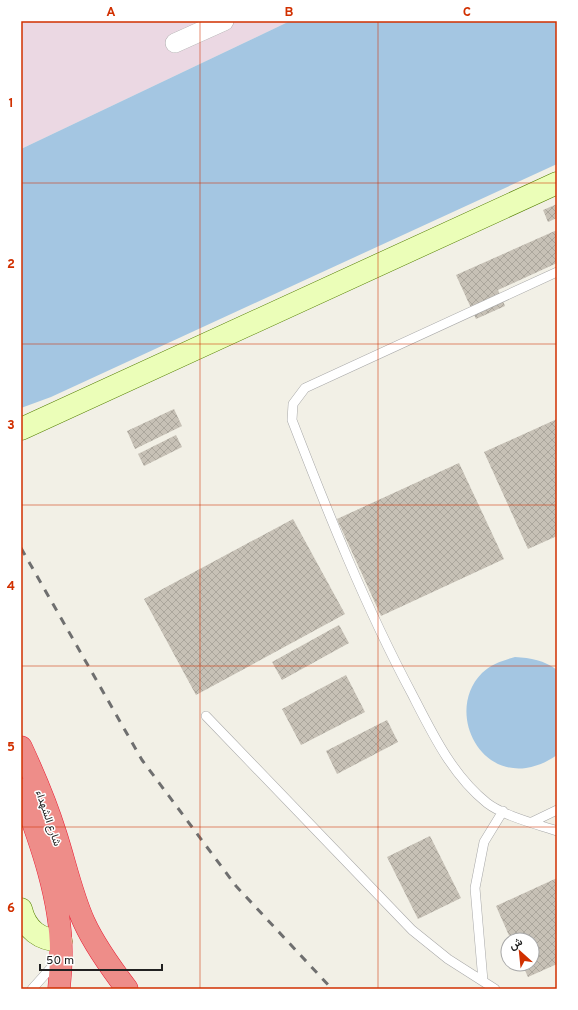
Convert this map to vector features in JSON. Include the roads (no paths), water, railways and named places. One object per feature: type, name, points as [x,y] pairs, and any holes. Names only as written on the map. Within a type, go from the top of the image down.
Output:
[{"type":"highway","name":"شارع الشهداء","points":[[21,747],[56,833],[62,892]]},
{"type":"highway","name":"شارع الشهداء","points":[[21,790],[43,855],[62,892]]},
{"type":"highway","points":[[59,989],[61,948],[57,908],[62,892]]},
{"type":"highway","points":[[62,892],[85,924],[104,956],[127,989]]},
{"type":"main road","points":[[21,429],[557,183]]},
{"type":"main road","points":[[21,909],[23,917],[29,928],[39,936],[61,948]]},
{"type":"street","points":[[175,44],[224,21]]},
{"type":"lane","points":[[557,272],[331,374],[305,388],[293,404],[292,420],[328,514],[394,660],[437,743],[460,775],[488,803],[503,811],[557,831]]},
{"type":"lane","points":[[206,716],[412,930],[448,959],[495,989]]},
{"type":"lane","points":[[532,822],[557,810]]},
{"type":"lane","points":[[483,981],[474,888],[484,842],[503,811]]},
{"type":"lane","points":[[32,989],[61,948]]},
{"type":"water","points":[[290,21],[557,21],[557,164],[51,397],[21,408],[21,149]]},
{"type":"water","points":[[515,657],[537,660],[557,670],[557,755],[550,760],[526,768],[508,767],[493,761],[480,750],[472,736],[467,720],[467,704],[472,687],[482,673],[493,665]]},
{"type":"railway","points":[[21,548],[142,760],[236,886],[332,989]]}]
